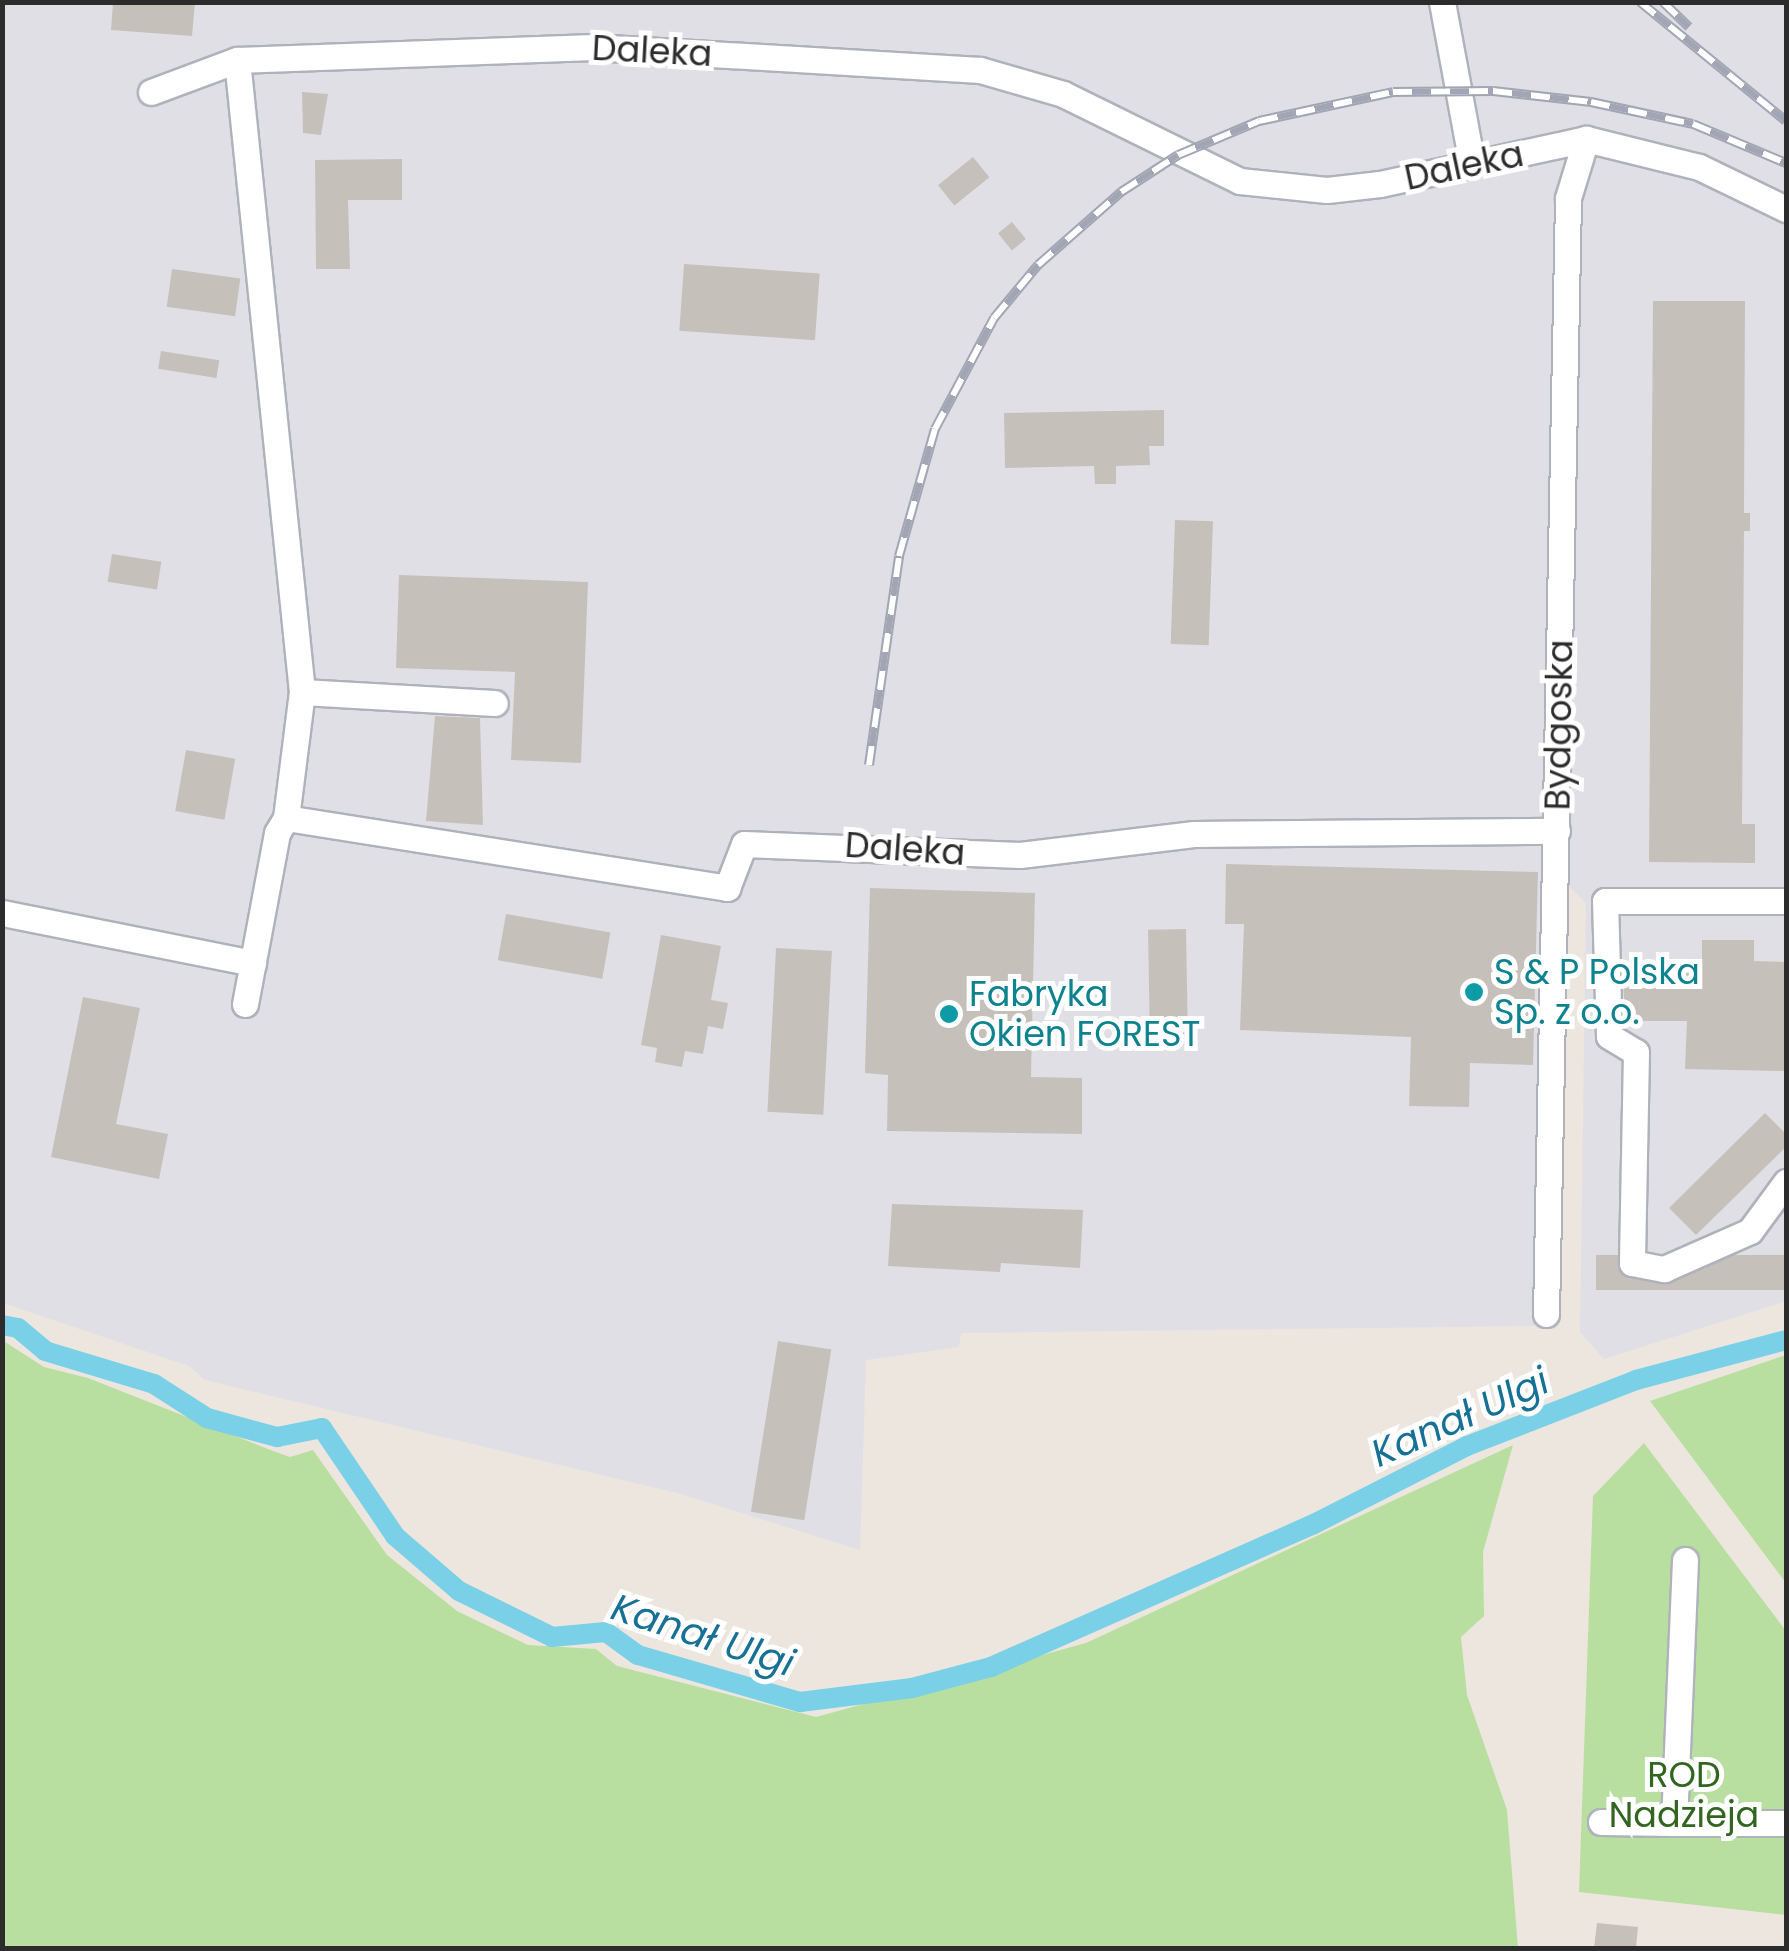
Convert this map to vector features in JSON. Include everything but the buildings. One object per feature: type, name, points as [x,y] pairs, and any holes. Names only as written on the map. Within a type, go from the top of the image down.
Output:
[{"type":"street","points":[[1442,2],[1472,164]]},
{"type":"street","name":"Daleka","points":[[151,92],[237,60],[593,47],[980,70],[1062,94],[1240,181],[1326,190],[1586,139],[1699,166],[1786,209]]},
{"type":"street","points":[[237,60],[302,692],[286,818],[278,833],[245,1004]]},
{"type":"street","name":"Bydgoska","points":[[1546,1314],[1568,198],[1586,139]]},
{"type":"street","points":[[302,692],[494,703]]},
{"type":"street","name":"Daleka","points":[[286,818],[727,888],[744,844],[1020,855],[1194,834],[1557,831]]},
{"type":"street","points":[[1786,902],[1604,901],[1609,1036],[1636,1052],[1632,1263],[1664,1268],[1750,1231],[1786,1182]]},
{"type":"street","points":[[2,913],[253,963]]},
{"type":"street","points":[[1674,1823],[1685,1560]]},
{"type":"street","points":[[1601,1822],[1786,1822]]},
{"type":"shaded area","points":[[3,3],[1786,3],[1786,1301],[1604,1359],[1580,1332],[1586,903],[1547,865],[1535,1326],[961,1333],[959,1347],[866,1360],[860,1550],[681,1494],[205,1380],[189,1366],[3,1303]]},
{"type":"green space","points":[[2,1340],[44,1367],[88,1378],[273,1451],[290,1457],[313,1450],[387,1555],[457,1611],[528,1645],[596,1649],[617,1666],[816,1717],[1086,1643],[1513,1445],[1483,1552],[1484,1616],[1461,1637],[1467,1695],[1507,1810],[1518,1948],[3,1948]]},
{"type":"green space","points":[[1786,1355],[1786,1583],[1650,1401]]},
{"type":"green space","name":"ROD Nadzieja","points":[[1644,1443],[1786,1631],[1786,1915],[1579,1892],[1593,1496]]},
{"type":"waterway","name":"Kanał Ulgi","points":[[2,1325],[18,1328],[45,1351],[154,1384],[207,1418],[277,1437],[322,1428],[395,1536],[459,1591],[552,1637],[606,1632],[638,1655],[800,1702],[912,1688],[991,1667],[1314,1524],[1467,1446],[1636,1380],[1786,1340]]},
{"type":"railway","points":[[1640,2],[1786,121]]},
{"type":"railway","points":[[1663,2],[1689,27]]},
{"type":"railway","points":[[869,765],[899,556],[935,429],[994,318],[1038,265],[1121,192],[1178,155],[1259,121],[1393,92],[1493,91],[1591,102],[1693,124],[1786,163]]},
{"type":"place","name":"S & P Polska Sp. z o.o.","points":[[1474,992]]},
{"type":"place","name":"Fabryka Okien FOREST","points":[[949,1014]]}]
